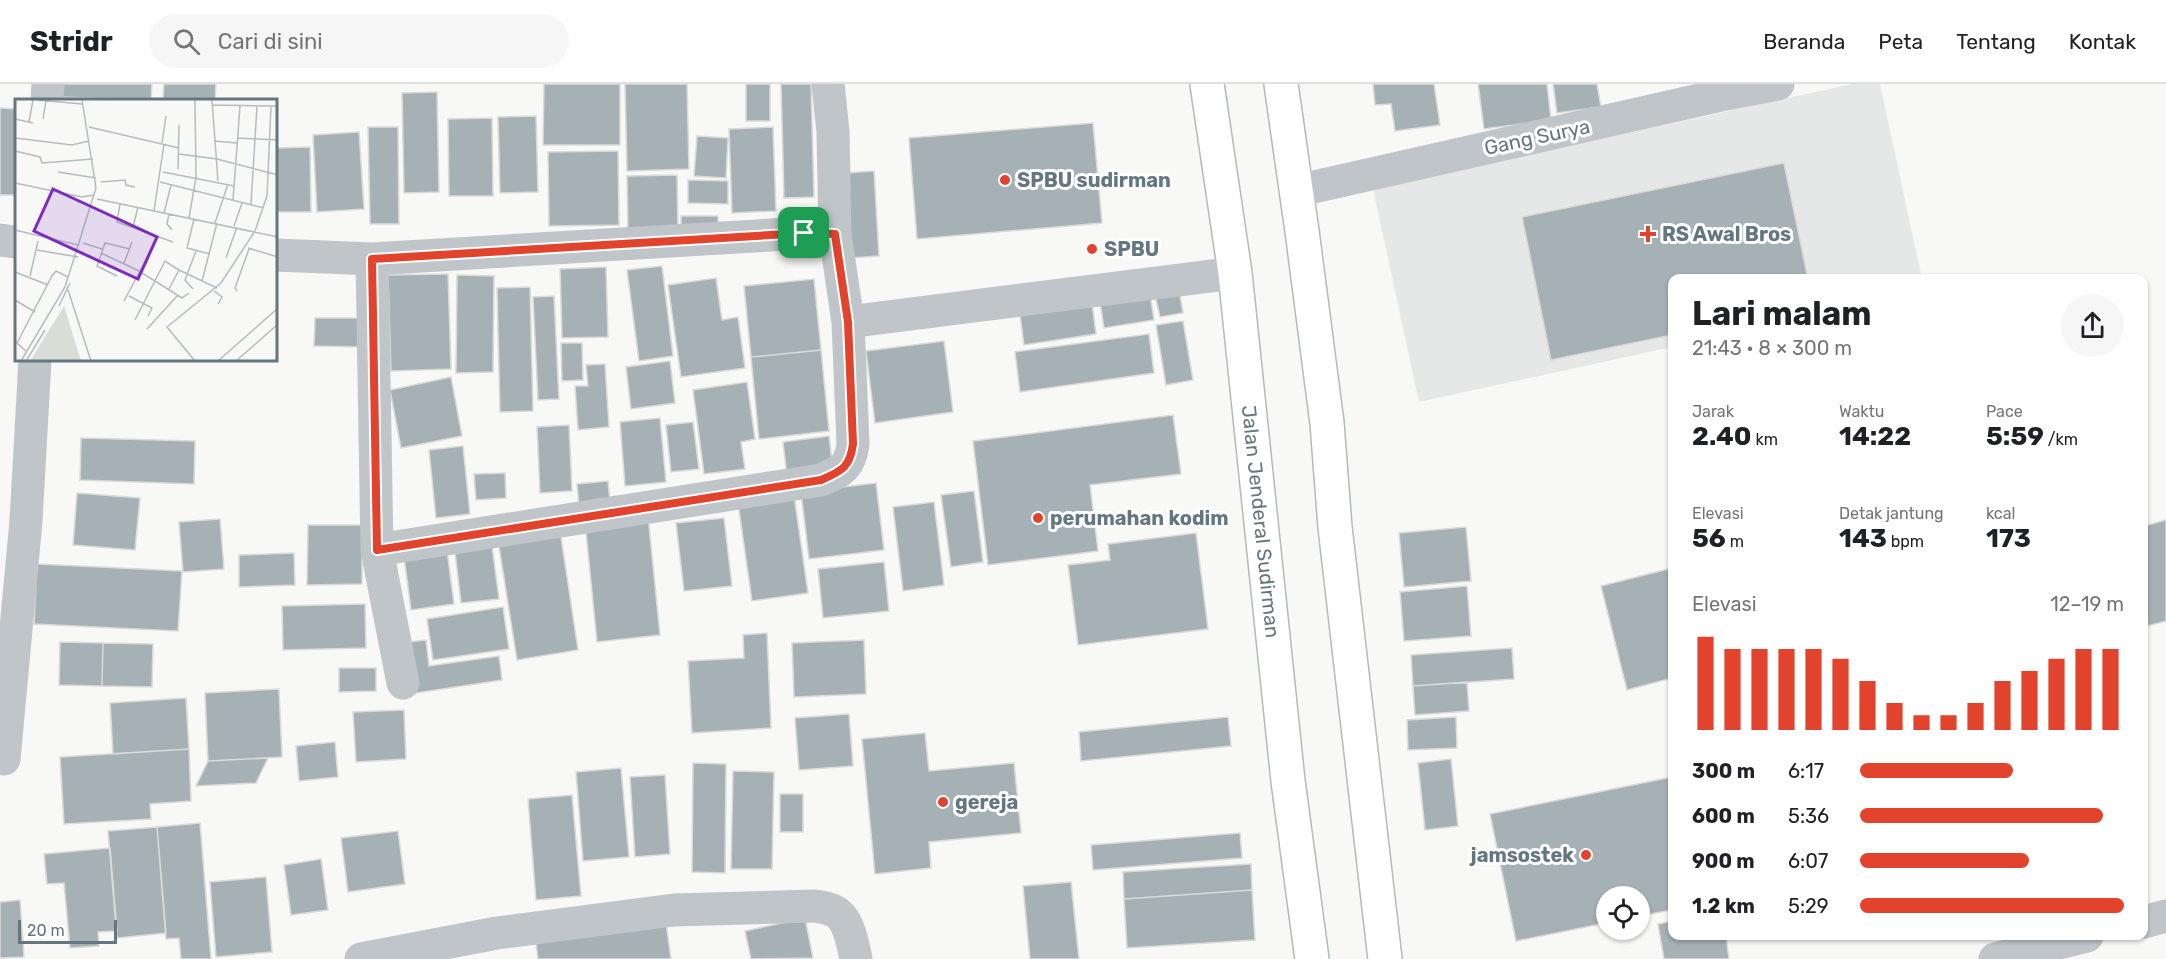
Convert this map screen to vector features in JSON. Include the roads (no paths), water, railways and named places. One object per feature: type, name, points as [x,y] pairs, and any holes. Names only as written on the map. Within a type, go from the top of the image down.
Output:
[{"type":"main road","name":"Jalan Jenderal Sudirman","points":[[1207,84],[1234,273],[1288,781],[1312,959]]},
{"type":"main road","points":[[1281,84],[1327,423],[1335,527],[1385,959]]},
{"type":"street","points":[[47,99],[48,84]]},
{"type":"street","points":[[377,550],[821,480],[840,472],[848,462],[853,444],[848,322],[835,234],[833,132],[828,84]]},
{"type":"street","name":"Gang Surya","points":[[1296,191],[1778,84]]},
{"type":"street","points":[[278,255],[372,259],[804,233],[835,234]]},
{"type":"street","points":[[0,240],[15,242]]},
{"type":"street","points":[[372,259],[377,550],[403,683]]},
{"type":"street","points":[[848,322],[1234,273]]},
{"type":"street","points":[[4,759],[26,521],[34,362]]},
{"type":"street","points":[[361,959],[499,946],[674,910],[815,906],[836,911],[844,921],[853,943],[856,959]]},
{"type":"street","points":[[2148,921],[2166,916]]},
{"type":"street","points":[[1995,959],[2071,940]]},
{"type":"place","name":"SPBU sudirman","points":[[1005,180]]},
{"type":"place","name":"RS Awal Bros","points":[[1648,234]]},
{"type":"place","name":"SPBU","points":[[1092,249]]},
{"type":"place","name":"perumahan kodim","points":[[1038,518]]},
{"type":"place","name":"gereja","points":[[943,802]]},
{"type":"place","name":"jamsostek","points":[[1586,855]]}]
